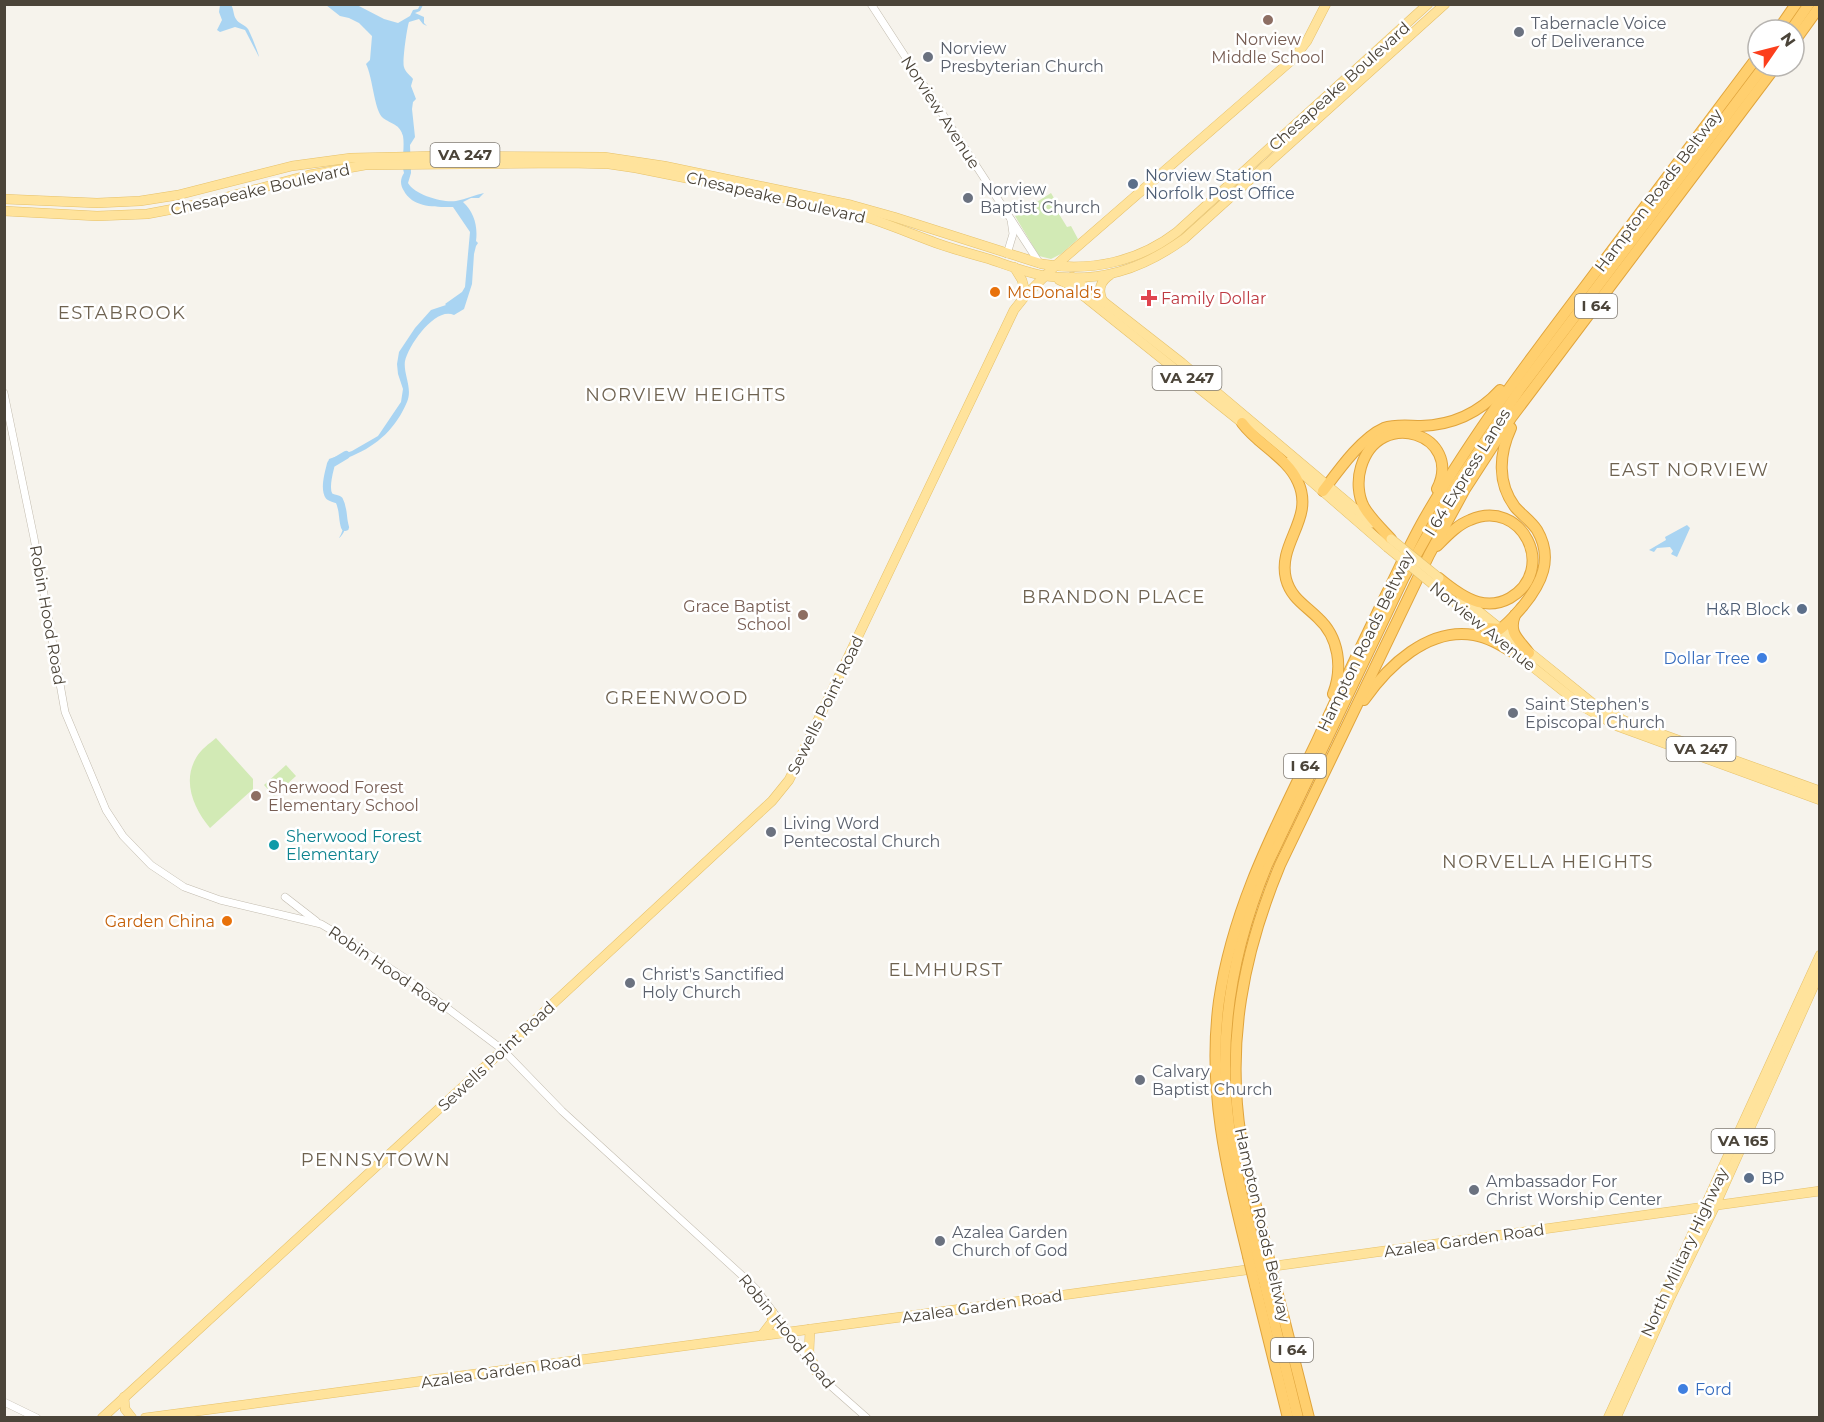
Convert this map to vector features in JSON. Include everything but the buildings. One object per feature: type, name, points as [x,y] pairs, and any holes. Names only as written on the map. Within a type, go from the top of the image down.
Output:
[{"type":"highway","points":[[1786,18],[1796,4]]},
{"type":"highway","points":[[1799,18],[1809,4]]},
{"type":"highway","points":[[1806,25],[1820,6]]},
{"type":"highway","name":"Hampton Roads Beltway","points":[[1309,1418],[1275,1283],[1258,1255],[1227,1170],[1219,1120],[1215,1061],[1219,1002],[1232,937],[1249,887],[1329,714],[1425,516],[1483,423],[1746,72]]},
{"type":"highway","name":"I 64 Express Lanes","points":[[1258,1255],[1232,1150],[1226,1101],[1225,1056],[1227,1017],[1234,967],[1249,913],[1267,866],[1404,577],[1453,489],[1521,389],[1755,78]]},
{"type":"highway","name":"Hampton Roads Beltway","points":[[1288,1418],[1259,1283],[1258,1255],[1239,1119],[1236,1061],[1241,992],[1255,932],[1269,889],[1429,555],[1465,489],[1522,403],[1767,78]]},
{"type":"highway","points":[[1325,489],[1361,445],[1382,429],[1394,426],[1441,424],[1481,408],[1557,324]]},
{"type":"highway","points":[[1486,628],[1500,629],[1515,615],[1539,584],[1545,561],[1540,536],[1510,498],[1502,471],[1503,450],[1522,403]]},
{"type":"highway","points":[[1242,423],[1251,435],[1290,470],[1302,491],[1301,516],[1286,554],[1285,572],[1293,593],[1302,605],[1321,621],[1337,653],[1339,668],[1329,714]]},
{"type":"highway","points":[[1389,543],[1366,510],[1359,490],[1359,472],[1362,462],[1371,448],[1382,438],[1394,433],[1409,433],[1425,438],[1435,449],[1441,463],[1441,473],[1439,484],[1425,516]]},
{"type":"highway","points":[[1429,555],[1457,527],[1483,516],[1497,516],[1510,521],[1521,530],[1528,542],[1532,562],[1529,576],[1522,588],[1506,600],[1490,604],[1478,602],[1437,582]]},
{"type":"highway","points":[[1515,615],[1512,623],[1513,632],[1527,656]]},
{"type":"highway","points":[[1347,725],[1374,686],[1389,670],[1415,650],[1442,637],[1458,634],[1482,637],[1527,656]]},
{"type":"highway","points":[[1259,1283],[1298,1418]]},
{"type":"main road","name":"Sewells Point Road","points":[[102,1418],[763,811],[789,780],[806,746],[1008,320],[1026,295],[1055,266],[1293,59],[1307,41],[1326,4]]},
{"type":"main road","name":"Chesapeake Boulevard","points":[[4,199],[97,203],[140,201],[178,195],[292,166],[351,158],[604,157],[664,166],[851,205],[1040,264],[1082,267],[1110,264],[1136,256],[1177,232],[1428,4]]},
{"type":"main road","name":"Chesapeake Boulevard","points":[[4,211],[97,216],[147,214],[205,203],[309,175],[365,165],[596,163],[654,171],[841,209],[938,243],[1045,276],[1073,278],[1111,274],[1147,262],[1184,239],[1445,4]]},
{"type":"main road","points":[[1177,232],[1184,239]]},
{"type":"main road","points":[[1074,249],[1076,261],[1082,267]]},
{"type":"main road","name":"Norview Avenue","points":[[1055,266],[1198,376],[1389,543],[1500,629],[1582,706],[1608,722],[1638,735],[1820,800]]},
{"type":"main road","points":[[1014,267],[1022,280],[1026,295]]},
{"type":"main road","points":[[1103,302],[1100,293],[1101,284],[1111,274]]},
{"type":"main road","name":"Norview Avenue","points":[[1045,276],[1070,285],[1325,489]]},
{"type":"main road","name":"Norview Avenue","points":[[1437,582],[1486,628],[1612,715],[1820,791]]},
{"type":"main road","name":"North Military Highway","points":[[1608,1418],[1820,955]]},
{"type":"main road","name":"North Military Highway","points":[[1616,1418],[1670,1298],[1715,1206],[1820,972]]},
{"type":"main road","name":"Azalea Garden Road","points":[[145,1418],[1820,1191]]},
{"type":"main road","points":[[762,1335],[772,1322],[772,1312]]},
{"type":"main road","points":[[810,1329],[809,1352],[816,1371]]},
{"type":"main road","points":[[124,1398],[125,1409],[132,1418]]},
{"type":"street","name":"Norview Avenue","points":[[871,4],[1040,264]]},
{"type":"street","points":[[1007,254],[1012,234],[1011,220]]},
{"type":"street","name":"Robin Hood Road","points":[[4,393],[36,548],[65,708],[96,787],[110,817],[123,836],[161,873],[184,887],[213,898],[321,924],[423,990],[503,1050],[562,1112],[756,1289],[816,1371],[867,1418]]},
{"type":"street","points":[[285,897],[321,924]]},
{"type":"street","points":[[4,1402],[37,1418]]},
{"type":"green space","points":[[1051,193],[1054,198],[1051,201],[1067,227],[1071,226],[1078,239],[1061,254],[1051,259],[1039,256],[1015,216]]},
{"type":"green space","points":[[216,738],[253,779],[253,789],[210,828],[195,804],[190,776],[198,755]]},
{"type":"green space","points":[[286,765],[296,776],[274,796],[264,785]]},
{"type":"water","points":[[220,5],[231,5],[236,19],[249,31],[259,57],[245,30],[235,27],[220,32],[217,30],[222,20],[219,12]]},
{"type":"water","points":[[326,5],[357,5],[384,19],[398,23],[423,5],[420,11],[415,13],[424,17],[424,23],[427,26],[419,19],[409,22],[404,52],[404,67],[413,79],[411,86],[416,99],[412,109],[415,137],[410,145],[411,173],[408,183],[423,194],[444,201],[456,201],[484,193],[479,198],[471,198],[463,202],[470,210],[474,220],[478,243],[474,254],[472,284],[464,309],[454,315],[439,316],[424,328],[412,345],[405,361],[409,397],[392,428],[370,447],[336,462],[328,469],[330,497],[341,501],[346,515],[345,530],[339,538],[343,530],[343,516],[339,503],[330,500],[329,497],[326,478],[329,459],[352,451],[378,436],[401,402],[403,389],[398,374],[399,352],[415,328],[431,310],[446,305],[465,287],[470,232],[453,207],[419,204],[408,197],[404,191],[401,182],[404,173],[402,132],[380,114],[366,64],[370,60],[372,36],[359,23],[340,16]]},
{"type":"water","points":[[1687,525],[1690,528],[1677,557],[1671,554],[1673,551],[1670,547],[1657,548],[1654,552],[1649,550],[1666,540],[1665,537]]},
{"type":"waterway","points":[[345,527],[341,503],[329,496],[327,484],[331,464],[346,455]]},
{"type":"place","name":"Norview Middle School","points":[[1268,20]]},
{"type":"place","name":"Tabernacle Voice of Deliverance","points":[[1519,32]]},
{"type":"place","name":"Norview Presbyterian Church","points":[[928,57]]},
{"type":"place","name":"Norview Station Norfolk Post Office","points":[[1133,184]]},
{"type":"place","name":"Norview Baptist Church","points":[[968,198]]},
{"type":"place","name":"McDonald's","points":[[995,292]]},
{"type":"place","name":"Family Dollar","points":[[1149,298]]},
{"type":"place","name":"H&R Block","points":[[1802,609]]},
{"type":"place","name":"Grace Baptist School","points":[[803,615]]},
{"type":"place","name":"Dollar Tree","points":[[1762,658]]},
{"type":"place","name":"Saint Stephen's Episcopal Church","points":[[1513,713]]},
{"type":"place","name":"Sherwood Forest Elementary School","points":[[256,796]]},
{"type":"place","name":"Living Word Pentecostal Church","points":[[771,832]]},
{"type":"place","name":"Sherwood Forest Elementary","points":[[274,845]]},
{"type":"place","name":"Garden China","points":[[227,921]]},
{"type":"place","name":"Christ's Sanctified Holy Church","points":[[630,983]]},
{"type":"place","name":"Calvary Baptist Church","points":[[1140,1080]]},
{"type":"place","name":"BP","points":[[1749,1178]]},
{"type":"place","name":"Ambassador For Christ Worship Center","points":[[1474,1190]]},
{"type":"place","name":"Azalea Garden Church of God","points":[[940,1241]]},
{"type":"place","name":"Ford","points":[[1683,1389]]},
{"type":"district","name":"ESTABROOK","points":[[122,313]]},
{"type":"district","name":"NORVIEW HEIGHTS","points":[[686,395]]},
{"type":"district","name":"EAST NORVIEW","points":[[1689,470]]},
{"type":"district","name":"BRANDON PLACE","points":[[1114,597]]},
{"type":"district","name":"GREENWOOD","points":[[677,698]]},
{"type":"district","name":"NORVELLA HEIGHTS","points":[[1548,862]]},
{"type":"district","name":"ELMHURST","points":[[946,970]]},
{"type":"district","name":"PENNSYTOWN","points":[[376,1160]]}]
